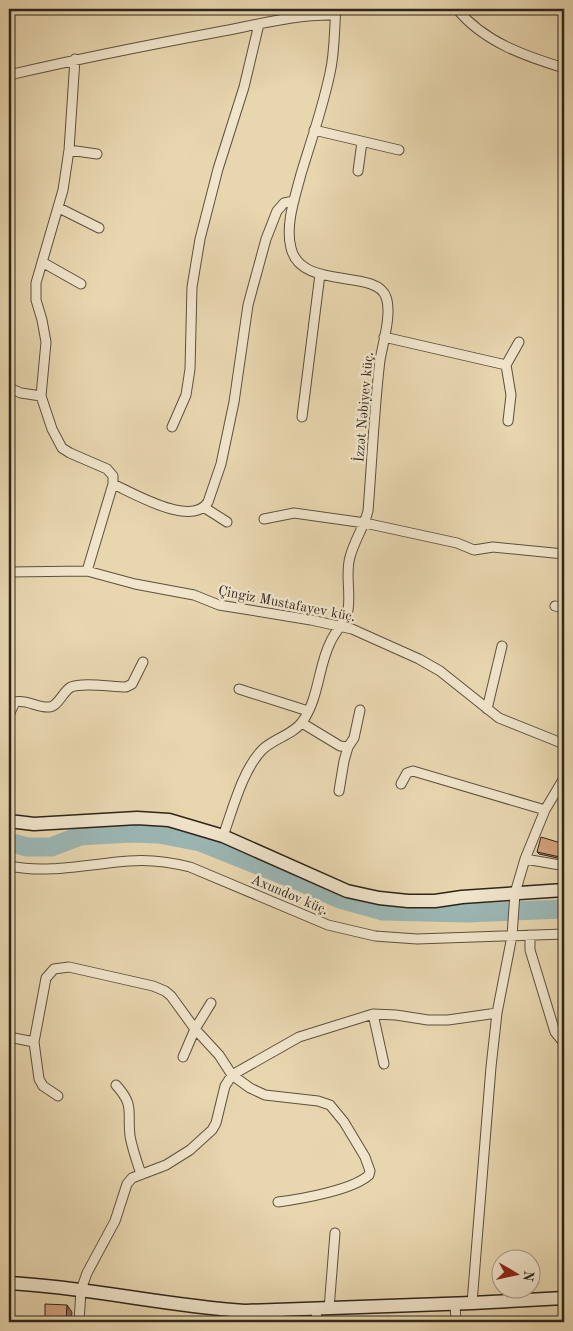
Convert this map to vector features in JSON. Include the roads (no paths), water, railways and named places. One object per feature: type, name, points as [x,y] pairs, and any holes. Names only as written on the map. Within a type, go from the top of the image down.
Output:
[{"type":"street","points":[[457,9],[491,39],[527,57],[564,68]]},
{"type":"street","points":[[9,75],[75,59],[259,24],[336,12]]},
{"type":"street","name":"İzzət Nəbiyev küç.","points":[[223,836],[252,764],[261,751],[272,741],[291,732],[302,722],[308,711],[329,644],[341,626],[347,612],[350,555],[365,523],[368,511],[378,380],[388,308],[386,297],[377,286],[320,274],[305,268],[296,260],[291,249],[289,232],[294,201],[330,73],[336,12]]},
{"type":"street","points":[[172,427],[186,395],[190,369],[192,287],[200,239],[218,169],[244,87],[259,24]]},
{"type":"street","points":[[75,59],[69,150],[59,208],[42,262],[35,292],[46,342],[42,396],[52,429],[62,448],[107,469],[113,476],[113,484],[87,571]]},
{"type":"street","points":[[314,130],[399,150]]},
{"type":"street","points":[[358,172],[362,142]]},
{"type":"street","points":[[69,150],[97,154]]},
{"type":"street","points":[[113,484],[178,511],[192,512],[205,508],[221,464],[234,402],[248,305],[266,239],[277,211],[284,203],[294,201]]},
{"type":"street","points":[[59,208],[99,228]]},
{"type":"street","points":[[42,262],[81,284]]},
{"type":"street","points":[[302,416],[320,274]]},
{"type":"street","points":[[384,337],[506,365]]},
{"type":"street","points":[[508,421],[511,395],[506,365],[520,342]]},
{"type":"street","points":[[9,388],[21,393],[42,396]]},
{"type":"street","points":[[205,508],[227,522]]},
{"type":"street","points":[[264,519],[294,513],[365,523],[457,543],[474,550],[493,547],[564,554]]},
{"type":"street","name":"Çingiz Mustafayev küç.","points":[[9,572],[87,571],[135,584],[194,595],[219,605],[341,626],[368,635],[440,671],[499,718],[564,744]]},
{"type":"street","points":[[486,709],[502,646]]},
{"type":"street","points":[[9,715],[15,702],[21,700],[48,708],[54,706],[71,687],[80,685],[126,687],[132,684],[143,662]]},
{"type":"street","points":[[239,689],[308,711]]},
{"type":"street","points":[[339,791],[348,748],[354,738],[360,710]]},
{"type":"street","points":[[302,722],[340,746],[348,748]]},
{"type":"street","points":[[401,784],[408,773],[412,772],[545,810]]},
{"type":"street","points":[[472,1303],[490,1077],[497,1013],[512,936],[515,897],[525,859],[545,810],[564,778]]},
{"type":"street","points":[[9,821],[34,824],[158,819],[184,824],[223,836],[347,891],[408,902],[515,897],[564,890]]},
{"type":"street","points":[[525,859],[560,865]]},
{"type":"street","name":"Axundov küç.","points":[[9,866],[43,870],[130,861],[170,862],[190,867],[328,925],[375,936],[417,939],[564,934]]},
{"type":"street","points":[[530,935],[530,950],[555,1032],[564,1043]]},
{"type":"street","points":[[58,1096],[43,1086],[39,1079],[34,1042],[46,978],[54,968],[62,967],[153,986],[164,991],[171,996],[195,1028],[220,1055],[232,1074],[250,1088],[265,1095],[318,1101],[330,1105],[344,1122],[365,1157],[370,1171],[369,1175],[356,1183],[310,1198],[278,1202]]},
{"type":"street","points":[[182,1057],[195,1028],[211,1003]]},
{"type":"street","points":[[79,1322],[81,1290],[115,1221],[127,1184],[132,1178],[166,1165],[181,1156],[212,1130],[216,1123],[225,1086],[232,1074],[299,1037],[373,1014],[396,1015],[428,1020],[448,1020],[497,1013]]},
{"type":"street","points":[[373,1014],[384,1064]]},
{"type":"street","points":[[9,1038],[34,1042]]},
{"type":"street","points":[[116,1085],[126,1096],[129,1107],[130,1137],[141,1174]]},
{"type":"street","points":[[317,1322],[323,1309],[336,1233]]},
{"type":"street","points":[[9,1283],[81,1290],[279,1316],[323,1309],[564,1298]]},
{"type":"street","points":[[455,1304],[456,1322]]},
{"type":"waterway","points":[[9,842],[27,847],[51,847],[80,836],[130,833],[159,834],[200,842],[340,899],[383,911],[468,913],[564,909]]}]
